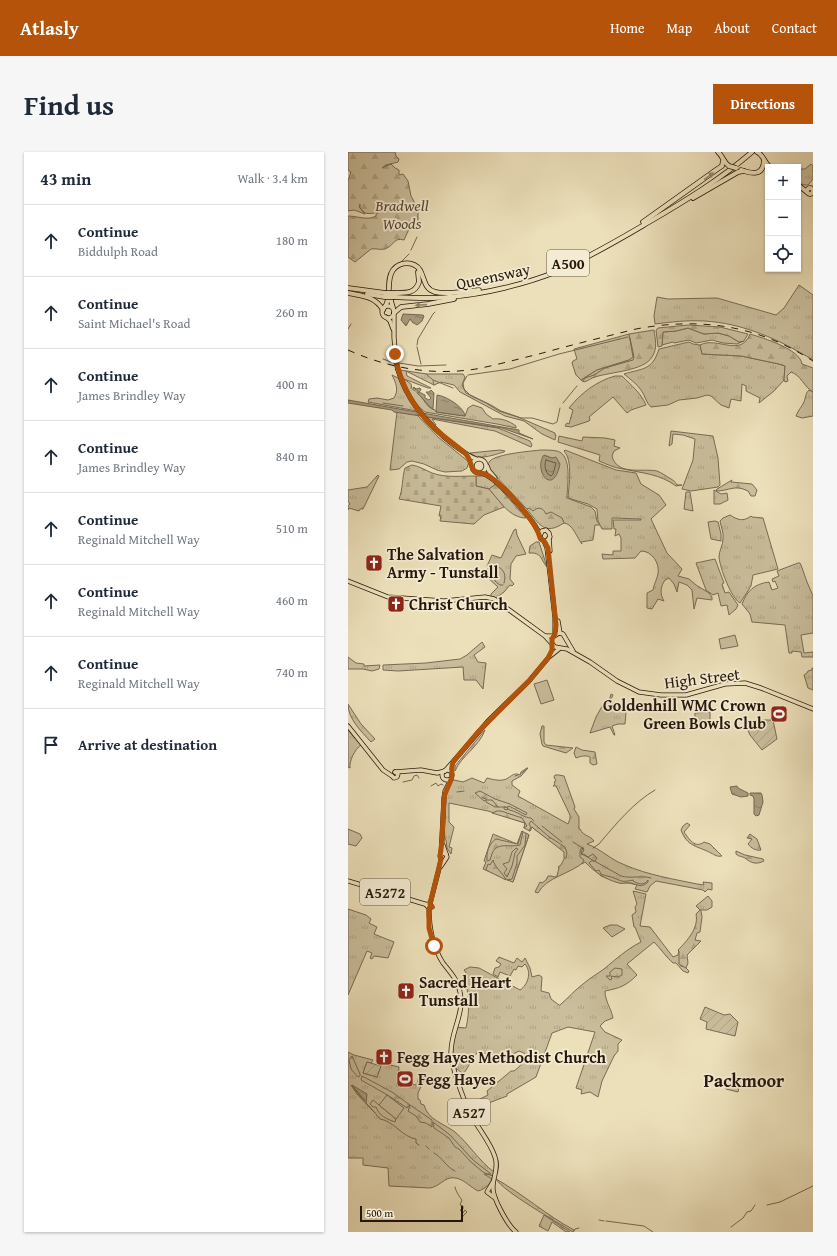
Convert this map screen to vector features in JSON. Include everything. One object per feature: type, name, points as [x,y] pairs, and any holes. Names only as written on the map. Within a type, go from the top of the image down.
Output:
[{"type":"highway","points":[[718,152],[729,166],[754,174],[765,169]]},
{"type":"highway","points":[[643,222],[722,166],[724,152]]},
{"type":"highway","name":"Queensway","points":[[395,295],[448,295],[484,290],[533,278],[556,269],[596,250],[715,179],[748,152]]},
{"type":"highway","name":"Queensway","points":[[348,290],[395,295],[450,298],[501,289],[534,280],[584,259],[654,219],[723,176],[752,152]]},
{"type":"highway","points":[[757,152],[762,154],[766,164]]},
{"type":"highway","points":[[762,169],[764,161]]},
{"type":"highway","name":"A500","points":[[654,219],[738,172],[744,171]]},
{"type":"highway","points":[[801,187],[811,192]]},
{"type":"highway","points":[[348,290],[370,298],[383,309],[388,302],[392,273],[396,266],[403,263],[411,264],[417,267],[426,286],[434,292],[484,290]]},
{"type":"highway","points":[[395,295],[410,293],[417,287],[419,282],[419,277],[414,268],[402,266],[394,272],[391,301],[394,311],[403,306],[428,304],[501,289]]},
{"type":"main road","points":[[394,311],[388,306],[383,309],[383,315],[390,321],[394,330]]},
{"type":"main road","points":[[386,318],[390,318],[394,311]]},
{"type":"main road","points":[[394,311],[396,362],[400,377],[418,410],[440,434],[466,454],[476,459],[483,460],[486,463],[489,472],[521,504],[539,527],[549,533],[560,633],[565,636],[571,649],[576,654]]},
{"type":"main road","points":[[466,454],[474,471],[488,475],[509,494],[536,526],[541,539],[548,548],[556,625],[548,658]]},
{"type":"main road","points":[[472,464],[476,459]]},
{"type":"main road","points":[[481,473],[485,470],[486,466]]},
{"type":"main road","points":[[540,535],[544,530]]},
{"type":"main road","points":[[544,541],[549,538]]},
{"type":"main road","points":[[348,576],[354,583]]},
{"type":"main road","points":[[348,581],[388,597],[444,602],[485,597],[490,598],[501,603],[545,636],[556,648],[561,648]]},
{"type":"main road","points":[[545,636],[560,633]]},
{"type":"main road","points":[[442,842],[447,857],[442,858],[442,842],[443,808],[445,791],[443,774],[482,728],[529,681],[548,658],[566,644],[567,640]]},
{"type":"main road","name":"High Street","points":[[561,648],[576,654],[617,681],[639,692],[661,696],[686,695],[714,687],[745,683],[767,690],[813,709]]},
{"type":"main road","points":[[348,726],[362,746],[384,771],[397,773],[397,776],[405,770]]},
{"type":"main road","points":[[445,791],[452,776],[451,772],[453,762]]},
{"type":"main road","points":[[393,773],[405,770],[421,770],[437,773],[449,770],[451,772]]},
{"type":"main road","points":[[431,772],[447,780],[451,779]]},
{"type":"main road","name":"A527","points":[[442,858],[428,906],[429,928],[439,957],[456,981],[462,1000],[461,1011],[451,1049],[453,1063],[469,1110],[495,1157],[496,1170],[491,1191],[509,1223],[516,1232]]},
{"type":"main road","name":"A5272","points":[[348,881],[410,898],[428,906]]},
{"type":"green space","name":"Bradwell Woods","points":[[348,152],[395,152],[399,159],[398,162],[386,165],[382,168],[391,164],[399,170],[399,175],[403,174],[408,181],[411,196],[418,209],[418,223],[408,231],[404,240],[396,240],[385,249],[371,249],[355,262],[348,257],[348,216],[366,218],[373,217],[386,209],[388,205],[387,202],[385,208],[379,212],[365,213],[360,208],[360,204],[359,207],[365,214],[354,210],[348,211],[348,181],[351,172],[348,170]]},
{"type":"green space","points":[[811,164],[813,166],[813,179],[808,185],[801,184],[801,169],[805,169]]},
{"type":"green space","points":[[799,285],[813,295],[813,360],[774,339],[733,325],[719,322],[698,321],[680,321],[655,324],[654,316],[657,297],[668,299],[717,298],[776,315],[784,308]]},
{"type":"green space","points":[[688,325],[720,327],[748,334],[744,341],[739,342],[729,336],[718,333],[704,334],[688,328],[663,332],[662,346],[658,347],[656,330],[658,328]]},
{"type":"green space","points":[[688,328],[704,334],[718,333],[729,336],[739,342],[744,341],[737,344],[723,343],[712,340],[696,343],[689,340],[662,345],[663,332]]},
{"type":"green space","points":[[654,330],[656,344],[655,350],[648,362],[634,368],[601,375],[584,382],[581,380],[597,370],[629,360],[633,357],[629,334]]},
{"type":"green space","points":[[629,334],[634,357],[597,370],[581,380],[576,375],[572,363],[577,359],[574,349]]},
{"type":"green space","points":[[750,334],[772,341],[788,349],[800,359],[802,364],[813,368],[813,392],[791,372],[787,376],[788,381],[785,382],[785,366],[741,356],[702,354],[700,345],[714,343],[735,346],[741,345],[746,341]]},
{"type":"green space","points":[[689,342],[700,345],[702,354],[741,356],[785,366],[784,380],[774,391],[759,403],[760,398],[746,391],[746,386],[742,384],[741,401],[731,399],[729,408],[721,405],[711,396],[707,395],[679,400],[668,405],[651,407],[639,388],[624,374],[646,368],[653,361],[659,349]]},
{"type":"green space","points":[[400,370],[427,374],[463,374],[465,377],[462,385],[466,393],[499,411],[518,417],[555,433],[555,440],[542,434],[524,421],[505,416],[460,392],[454,385],[441,382],[434,385],[406,371],[407,376],[431,388],[404,379],[411,384],[412,389],[419,394],[429,407],[436,412],[465,416],[468,408],[473,405],[482,408],[486,414],[493,419],[508,421],[516,426],[516,428],[425,412],[416,404],[409,393]]},
{"type":"green space","points":[[392,375],[400,379],[409,399],[417,411],[368,402],[369,399],[377,398],[388,400],[394,398],[396,386]]},
{"type":"green space","points":[[615,376],[622,376],[639,393],[646,405],[631,410],[627,413],[613,397],[589,417],[589,421],[571,427],[565,426],[567,423],[569,424],[573,410],[569,408],[579,397],[596,384]]},
{"type":"green space","points":[[809,390],[813,392],[813,416],[802,418],[796,416],[805,400],[806,394]]},
{"type":"green space","points":[[397,412],[417,415],[438,437],[469,462],[467,468],[462,471],[445,472],[412,461],[407,462],[399,469],[390,470]]},
{"type":"green space","points":[[426,417],[498,428],[530,441],[532,445],[531,447],[495,431],[432,419],[436,425],[435,426]]},
{"type":"green space","points":[[671,431],[713,436],[718,458],[720,485],[718,487],[691,491],[682,489],[693,460],[695,439],[683,435],[673,434],[672,444],[669,446]]},
{"type":"green space","points":[[559,436],[582,441],[583,437],[615,440],[614,446],[620,448],[614,451],[612,456],[615,462],[624,469],[599,461],[600,455],[558,442]]},
{"type":"green space","points":[[500,450],[505,451],[486,457],[478,457],[470,453]]},
{"type":"green space","points":[[541,450],[557,451],[565,458],[568,472],[567,498],[591,507],[595,511],[597,521],[600,525],[595,525],[593,540],[581,542],[582,544],[570,526],[564,523],[562,518],[550,513],[546,514],[527,509],[490,470],[490,461],[499,456]]},
{"type":"green space","points":[[565,450],[616,470],[636,473],[641,484],[659,495],[666,505],[651,519],[667,553],[682,569],[678,576],[689,579],[709,593],[712,600],[697,598],[694,609],[692,590],[687,585],[679,582],[677,592],[674,584],[669,578],[665,580],[662,587],[661,595],[664,601],[658,599],[652,609],[647,608],[647,593],[653,590],[658,574],[658,566],[652,555],[641,551],[635,558],[603,559],[602,554],[613,555],[613,551],[621,551],[621,538],[619,534],[615,536],[616,529],[614,529],[613,520],[641,519],[612,518],[612,529],[602,529],[598,521],[597,509],[568,497],[570,480],[569,460],[564,451]]},
{"type":"green space","points":[[412,465],[443,476],[476,476],[476,486],[489,489],[504,507],[484,515],[474,524],[440,521],[441,516],[439,516],[441,506],[399,499],[405,468]]},
{"type":"green space","points":[[627,469],[657,471],[674,481],[677,485],[682,485],[676,486],[664,479]]},
{"type":"green space","points":[[378,475],[379,476],[363,509],[360,509],[359,511],[349,508],[348,510],[348,506],[350,504],[348,501],[348,490],[367,487]]},
{"type":"green space","points":[[476,476],[487,476],[496,484],[489,489],[476,486]]},
{"type":"green space","points":[[732,480],[731,482],[752,484],[757,490],[755,496],[751,496],[748,491],[739,488],[716,491]]},
{"type":"green space","points":[[496,484],[526,518],[515,515],[505,508],[489,489]]},
{"type":"green space","points":[[714,490],[721,494],[727,493],[728,500],[720,504],[714,504]]},
{"type":"green space","points":[[686,492],[690,492],[693,511],[684,509]]},
{"type":"green space","points":[[529,508],[533,511],[541,508],[546,514],[551,512],[562,518],[564,523],[557,527],[551,528],[542,526],[527,509]]},
{"type":"green space","points":[[730,515],[740,520],[751,516],[763,518],[778,569],[753,575],[751,586],[740,603],[733,595],[726,582],[719,557],[723,537],[720,521]]},
{"type":"green space","points":[[708,522],[718,522],[721,541],[711,539]]},
{"type":"green space","points":[[516,529],[517,535],[526,554],[516,556],[511,564],[510,579],[514,584],[512,586],[510,585],[496,598],[491,597],[491,594],[498,587],[488,578],[486,572],[489,567],[487,566],[492,555],[501,558],[514,530]]},
{"type":"green space","points":[[536,542],[539,542],[547,567],[539,555],[529,553],[530,546]]},
{"type":"green space","points":[[715,559],[724,583],[722,584],[725,593],[729,592],[738,605],[729,615],[727,605],[721,606],[718,593],[713,595],[706,590],[696,563]]},
{"type":"green space","points":[[798,563],[801,565],[813,596],[813,633],[801,635],[804,653],[813,652],[813,657],[802,657],[801,652],[792,651],[792,653],[789,653],[785,625],[752,622],[750,614],[742,604],[746,595],[759,584],[769,582],[772,590],[778,588],[775,581],[773,582],[772,579],[779,576],[777,571]]},
{"type":"green space","points":[[735,635],[738,646],[721,649],[719,639]]},
{"type":"green space","points":[[482,642],[485,647],[474,655],[478,662],[486,663],[483,689],[476,680],[464,680],[463,667],[398,671],[383,670],[383,665],[426,663],[460,659]]},
{"type":"green space","points":[[348,657],[356,663],[364,664],[364,666],[380,665],[379,669],[372,671],[363,669],[348,669]]},
{"type":"green space","points":[[812,668],[813,690],[808,688],[804,675],[808,671],[812,670]]},
{"type":"green space","points":[[547,680],[554,700],[541,704],[534,684]]},
{"type":"green space","points":[[611,694],[613,695],[611,699],[616,709],[618,707],[620,710],[621,709],[626,712],[625,724],[612,726],[615,735],[610,727],[590,733],[596,717],[605,701],[609,701]]},
{"type":"green space","points":[[348,704],[361,724],[375,739],[371,742],[353,720],[350,715]]},
{"type":"green space","points":[[710,712],[710,721],[695,722],[695,713]]},
{"type":"green space","points":[[764,720],[773,720],[777,739],[762,750],[750,735],[745,724]]},
{"type":"green space","points":[[542,726],[544,726],[544,742],[546,745],[573,748],[566,753],[543,746],[540,734]]},
{"type":"green space","points":[[348,730],[361,745],[353,755],[350,762],[350,768],[348,767]]},
{"type":"green space","points":[[485,730],[479,741],[461,761],[455,771],[455,766]]},
{"type":"green space","points":[[576,747],[582,750],[595,752],[597,764],[593,765],[590,763],[590,757],[588,756],[576,758],[574,753]]},
{"type":"green space","points":[[527,768],[521,776],[512,781],[512,785],[520,791],[518,796],[568,824],[570,815],[556,786],[553,786],[555,784],[554,782],[556,781],[554,777],[555,775],[564,776],[575,807],[574,809],[579,817],[579,829],[594,841],[587,844],[620,863],[643,871],[697,884],[704,885],[703,882],[712,883],[712,890],[708,889],[705,892],[703,890],[656,881],[650,886],[647,892],[635,889],[637,885],[620,883],[601,876],[585,861],[547,883],[538,893],[535,892],[540,882],[542,883],[546,880],[548,876],[557,876],[558,867],[561,865],[565,857],[565,852],[532,827],[530,831],[524,828],[525,823],[488,811],[449,803],[449,822],[454,827],[449,847],[452,848],[451,854],[447,848],[445,839],[444,816],[445,798],[450,784],[454,780],[463,782],[472,778],[484,783],[487,778],[503,780],[515,774],[520,775],[521,772]]},
{"type":"green space","points":[[480,791],[527,813],[526,815],[509,806],[507,807],[507,810],[504,809],[504,807],[495,807],[486,802],[486,800],[484,801],[475,793]]},
{"type":"green space","points":[[497,811],[522,818],[527,826],[524,828],[525,823],[492,813]]},
{"type":"green space","points":[[531,821],[548,836],[565,847],[567,853],[566,858],[564,858],[564,852],[532,827],[529,831],[531,827],[529,824]]},
{"type":"green space","points":[[687,823],[690,825],[684,832],[692,842],[695,844],[701,844],[704,842],[710,844],[722,856],[716,856],[686,840],[681,830]]},
{"type":"green space","points":[[348,829],[360,834],[362,838],[356,846],[348,844]]},
{"type":"green space","points":[[522,831],[529,835],[513,882],[483,869],[486,862],[484,861],[493,834],[517,844]]},
{"type":"green space","points":[[522,831],[520,845],[500,846],[494,850],[490,860],[487,861],[488,848],[496,839],[518,844]]},
{"type":"green space","points":[[526,833],[529,835],[513,882],[507,880],[512,879],[517,863],[517,856],[525,845]]},
{"type":"green space","points":[[750,834],[757,839],[761,850],[754,849],[748,844],[752,839],[747,838]]},
{"type":"green space","points":[[582,847],[584,849],[581,853],[582,855],[584,854],[588,857],[593,854],[597,858],[595,861],[591,861],[589,863],[596,871],[599,870],[601,874],[623,881],[633,880],[641,884],[648,880],[648,882],[640,886],[630,883],[619,883],[604,877],[596,872],[585,862],[582,864],[584,860],[580,857],[580,851]]},
{"type":"green space","points":[[516,848],[518,849],[515,853],[512,866],[507,877],[504,873],[507,869],[503,864],[509,862],[512,852]]},
{"type":"green space","points":[[736,851],[745,855],[763,859],[764,861],[758,863],[752,862],[737,855]]},
{"type":"green space","points":[[493,860],[495,866],[506,880],[486,870],[488,864],[490,865]]},
{"type":"green space","points":[[633,891],[646,894],[640,926],[650,927],[673,957],[678,955],[679,950],[681,966],[685,967],[689,971],[688,973],[683,971],[676,963],[673,963],[654,942],[627,964],[637,975],[622,986],[605,991],[613,1018],[605,1021],[600,1026],[605,1032],[622,1040],[618,1044],[618,1051],[602,1081],[598,1097],[590,1092],[581,1094],[582,1090],[576,1088],[595,1032],[568,1027],[552,1033],[536,1077],[507,1094],[507,1096],[470,1110],[468,1108],[475,1105],[474,1102],[488,1095],[487,1091],[511,1071],[514,1071],[519,1067],[527,1057],[524,1053],[519,1051],[509,1056],[507,1054],[503,1057],[505,1060],[503,1061],[500,1057],[498,1058],[478,1051],[464,1073],[453,1067],[451,1055],[456,1027],[466,1028],[468,1015],[469,1002],[463,976],[467,974],[464,970],[470,967],[479,968],[520,990],[527,982],[529,974],[525,964],[522,967],[518,966],[516,970],[514,969],[510,976],[500,972],[498,977],[493,974],[495,968],[499,967],[501,964],[496,961],[499,957],[514,963],[517,958],[522,962],[525,958],[530,968],[532,977],[539,975],[542,977],[541,991],[549,993],[551,999],[560,1005],[586,982],[626,951],[641,942],[634,927],[632,915],[636,912],[635,907],[637,904]]},
{"type":"green space","points":[[708,896],[712,901],[712,907],[707,910],[700,910],[696,906]]},
{"type":"green space","points":[[348,909],[366,915],[371,919],[369,923],[377,927],[374,934],[394,942],[388,958],[374,956],[372,959],[370,958],[372,953],[367,951],[348,995]]},
{"type":"green space","points":[[700,910],[702,917],[700,932],[697,933],[695,940],[701,941],[687,955],[688,963],[686,968],[679,964],[678,950],[692,934],[696,924],[696,914]]},
{"type":"green space","points":[[610,925],[617,925],[625,929],[612,937],[603,928]]},
{"type":"green space","points":[[615,968],[622,969],[622,975],[618,977],[611,976],[612,979],[610,980],[606,976],[610,976],[610,972]]},
{"type":"green space","points":[[705,1007],[724,1015],[730,1014],[738,1022],[735,1036],[706,1029],[707,1022],[700,1019]]},
{"type":"green space","points":[[348,1052],[373,1060],[371,1063],[367,1062],[363,1073],[377,1077],[382,1063],[399,1067],[397,1086],[410,1084],[417,1085],[418,1079],[424,1080],[418,1093],[418,1099],[420,1100],[421,1104],[424,1105],[432,1118],[455,1132],[494,1172],[491,1181],[487,1186],[478,1191],[460,1179],[452,1178],[430,1188],[389,1186],[388,1168],[363,1165],[363,1158],[348,1158]]},
{"type":"green space","points":[[352,1056],[360,1074],[358,1077],[351,1069],[349,1060]]},
{"type":"green space","points":[[367,1062],[381,1066],[377,1077],[363,1073]]},
{"type":"green space","points":[[362,1076],[392,1092],[410,1105],[407,1108],[361,1080]]},
{"type":"green space","points":[[728,1080],[740,1082],[738,1092],[726,1089]]},
{"type":"green space","points":[[387,1095],[404,1108],[396,1119],[379,1105]]},
{"type":"green space","points":[[373,1100],[396,1119],[395,1122],[384,1117],[379,1113],[376,1107],[373,1107],[370,1104]]},
{"type":"green space","points":[[410,1105],[432,1120],[432,1127],[426,1123],[420,1122],[416,1116],[408,1111]]},
{"type":"green space","points":[[433,1122],[450,1135],[473,1160],[491,1174],[483,1172],[471,1162],[459,1149],[455,1147],[449,1138],[434,1128]]},
{"type":"green space","points":[[484,1174],[493,1176],[492,1179]]},
{"type":"green space","points":[[496,1179],[574,1230],[573,1232],[520,1199],[501,1185]]},
{"type":"green space","points":[[544,1215],[570,1232],[566,1232],[552,1222],[548,1231],[539,1226]]},
{"type":"water","points":[[403,314],[424,316],[422,321],[417,325],[410,319],[406,326],[401,320]]},
{"type":"water","points":[[414,387],[416,389],[420,388],[421,390],[419,392],[425,395],[425,398],[429,400],[431,398],[426,392],[431,390],[434,393],[433,409],[418,394],[418,391],[413,388]]},
{"type":"water","points":[[437,395],[454,402],[465,416],[436,412]]},
{"type":"water","points":[[348,400],[519,430],[519,433],[533,439],[502,428],[394,412],[392,410],[348,403]]},
{"type":"water","points":[[544,455],[552,458],[556,457],[560,464],[557,474],[553,479],[549,480],[545,478],[542,473],[541,461]]},
{"type":"water","points":[[737,786],[748,793],[748,796],[741,797],[732,794],[730,787]]},
{"type":"water","points":[[750,793],[761,793],[762,795],[763,802],[759,815],[756,816],[754,814],[754,799]]},
{"type":"water","points":[[351,1085],[364,1100],[352,1085],[367,1094],[366,1103],[376,1114],[357,1094]]},
{"type":"waterway","points":[[411,250],[417,237]]},
{"type":"waterway","points":[[402,261],[409,254]]},
{"type":"waterway","points":[[417,345],[418,339],[435,312]]},
{"type":"waterway","points":[[348,329],[351,324]]},
{"type":"waterway","points":[[468,375],[510,369],[559,354],[628,337]]},
{"type":"waterway","points":[[583,381],[585,378],[594,375],[605,368],[633,360],[634,357],[630,338]]},
{"type":"waterway","points":[[417,347],[421,364]]},
{"type":"waterway","points":[[383,359],[391,362]]},
{"type":"waterway","points":[[399,363],[418,366],[446,365]]},
{"type":"waterway","points":[[426,374],[433,380],[453,388]]},
{"type":"waterway","points":[[467,376],[463,383],[464,389],[470,395],[501,411],[521,418],[532,418],[553,424],[557,422],[560,408]]},
{"type":"waterway","points":[[433,381],[434,385]]},
{"type":"waterway","points":[[563,403],[577,386]]},
{"type":"waterway","points":[[383,403],[403,406]]},
{"type":"waterway","points":[[503,585],[500,585],[495,581],[494,571],[498,567],[504,574],[504,583]]},
{"type":"waterway","points":[[522,773],[527,769]]},
{"type":"waterway","points":[[403,782],[412,780],[414,776],[417,775],[419,778]]},
{"type":"waterway","points":[[431,786],[436,783],[438,786],[441,784],[443,785]]},
{"type":"waterway","points":[[593,848],[599,844],[632,807],[655,790]]},
{"type":"waterway","points":[[457,792],[464,791]]},
{"type":"waterway","points":[[482,797],[487,800],[492,800],[498,807]]},
{"type":"waterway","points":[[506,807],[509,810],[531,818],[534,821]]},
{"type":"waterway","points":[[542,826],[562,842]]},
{"type":"waterway","points":[[573,842],[581,847]]},
{"type":"waterway","points":[[582,848],[582,854],[621,876],[651,878]]},
{"type":"waterway","points":[[376,1114],[380,1119],[385,1120],[406,1135],[416,1139],[416,1143],[419,1145]]},
{"type":"waterway","points":[[426,1146],[429,1149]]},
{"type":"waterway","points":[[434,1153],[455,1171]]},
{"type":"waterway","points":[[767,1205],[780,1202],[813,1186]]},
{"type":"waterway","points":[[455,1187],[462,1200],[460,1205],[463,1206],[463,1209],[460,1210],[463,1213],[465,1210],[467,1212],[461,1220]]},
{"type":"waterway","points":[[731,1227],[743,1218],[747,1212],[751,1211],[755,1205]]},
{"type":"waterway","points":[[599,1220],[604,1221]]},
{"type":"waterway","points":[[606,1221],[644,1226],[653,1232]]},
{"type":"waterway","points":[[574,1231],[575,1229],[579,1228]]},
{"type":"railway","points":[[348,350],[394,366],[427,371],[460,371],[500,364],[636,329],[660,325],[706,324],[750,332],[771,339],[813,361]]},
{"type":"place","name":"The Salvation Army - Tunstall","points":[[374,563]]},
{"type":"place","name":"Christ Church","points":[[396,604]]},
{"type":"place","name":"Goldenhill WMC Crown Green Bowls Club","points":[[779,714]]},
{"type":"place","name":"Sacred Heart Tunstall","points":[[406,991]]},
{"type":"place","name":"Fegg Hayes Methodist Church","points":[[384,1057]]},
{"type":"place","name":"Fegg Hayes","points":[[405,1079]]},
{"type":"district","name":"Packmoor","points":[[744,1080]]},
{"type":"route","points":[[395,354],[401,379],[410,399],[418,410],[440,434],[466,454],[471,461],[474,471],[487,474],[494,480],[509,494],[536,526],[540,538],[544,541],[548,548],[556,625],[556,631],[552,639],[552,650],[548,658],[529,681],[478,732],[451,766],[452,776],[445,791],[444,798],[441,859],[430,904],[432,907],[429,908],[429,928],[434,946]]}]
